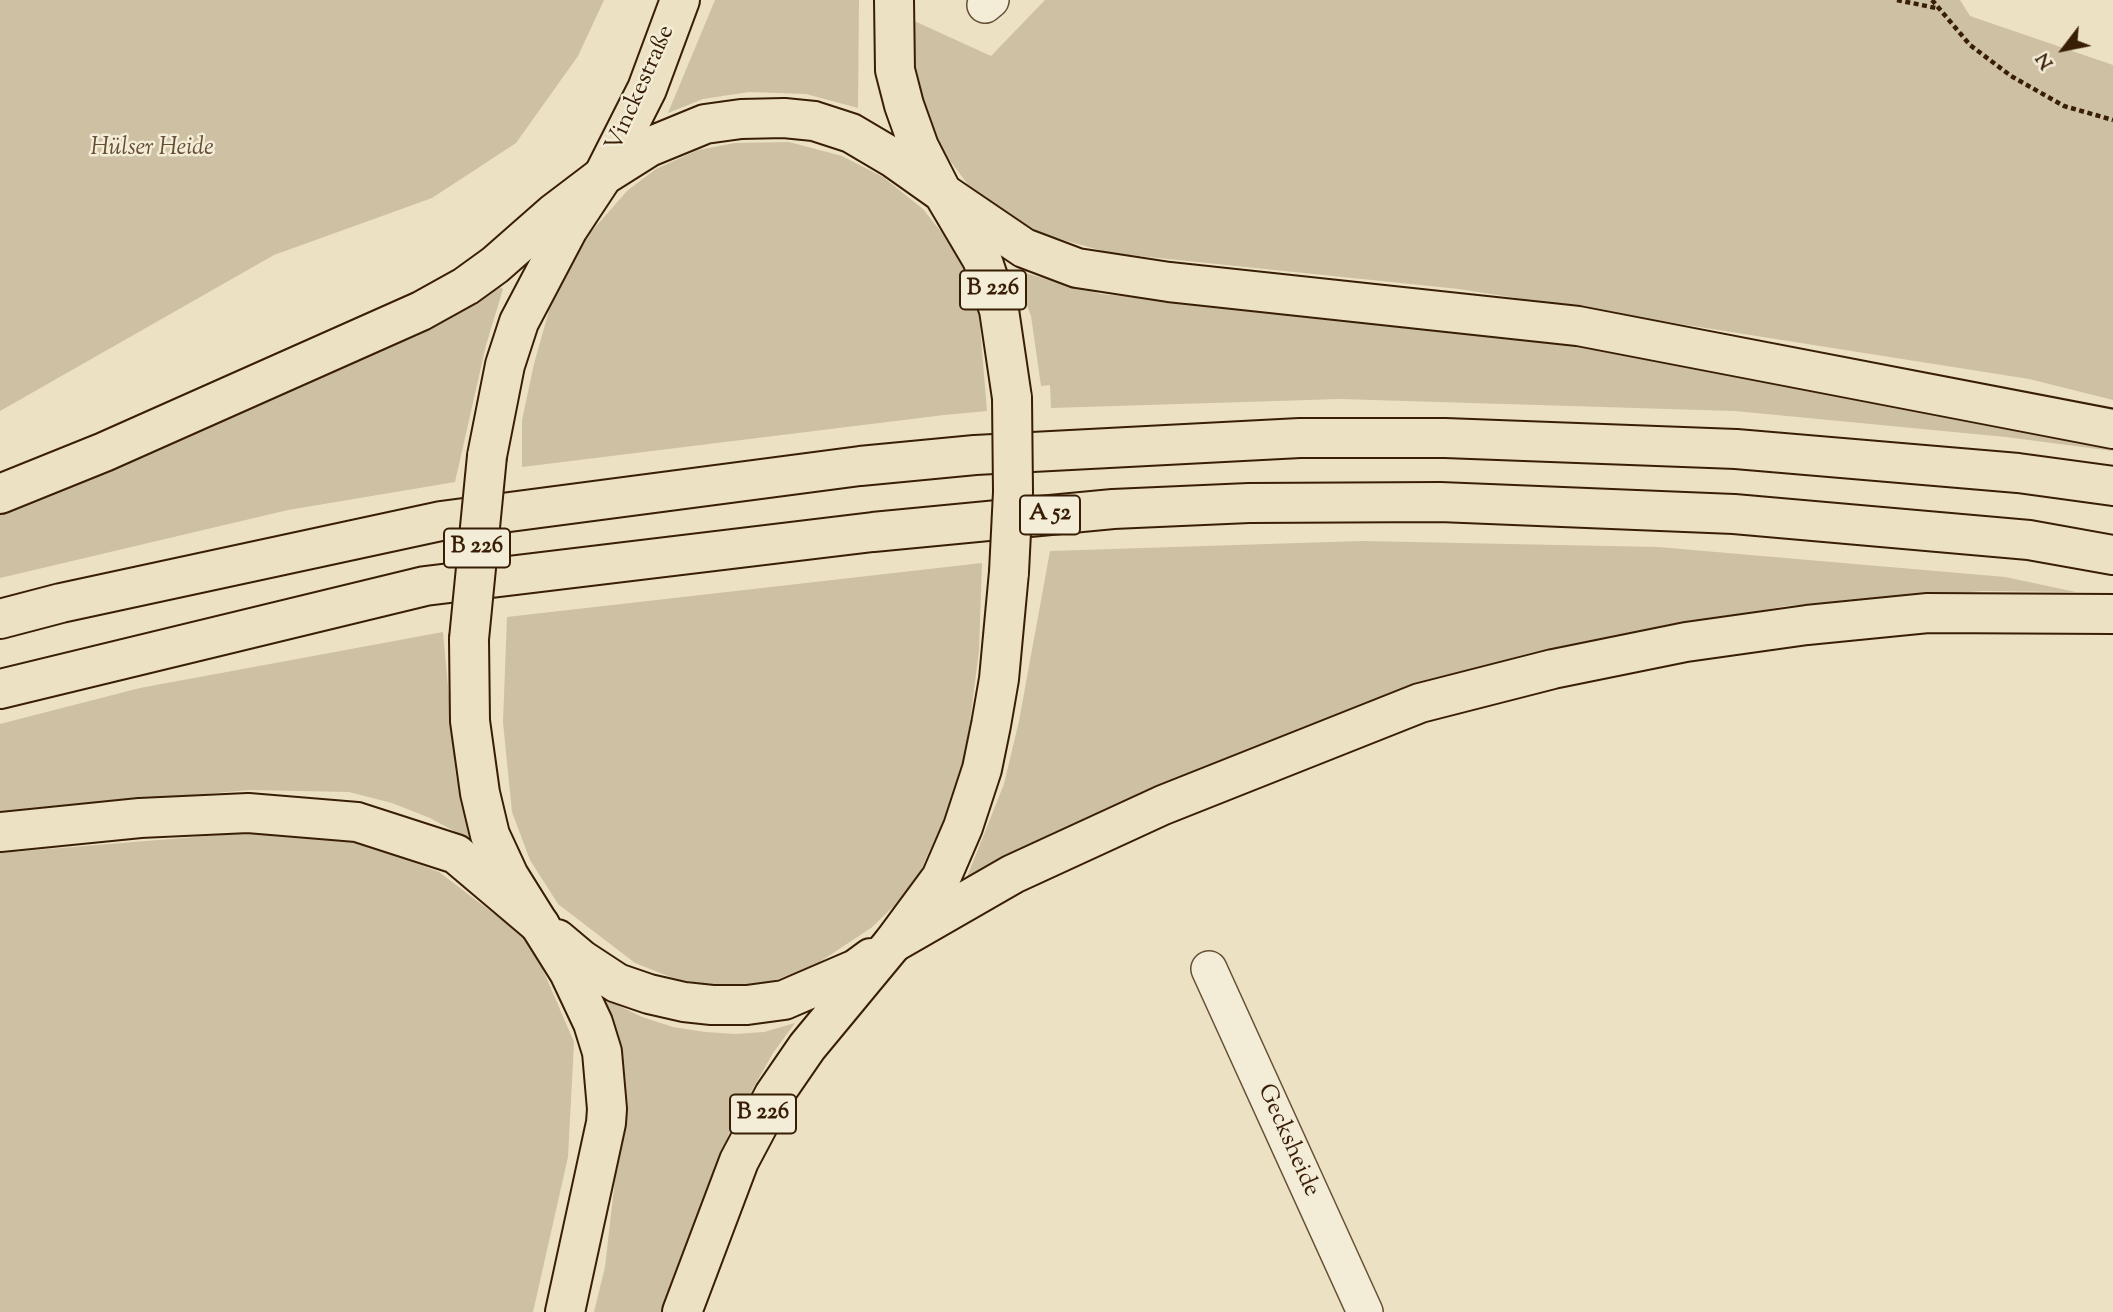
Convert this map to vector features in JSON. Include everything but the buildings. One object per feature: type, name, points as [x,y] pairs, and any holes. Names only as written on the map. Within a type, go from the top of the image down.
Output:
[{"type":"main road","name":"Vinckestraße","points":[[603,176],[647,89],[680,0]]},
{"type":"main road","name":"B 226","points":[[682,1312],[739,1161],[768,1106],[807,1047],[893,943],[941,878],[982,769],[999,679],[1013,492],[1012,398],[999,310],[982,259],[919,148],[904,105],[895,70],[894,0]]},
{"type":"main road","points":[[0,494],[104,452],[421,311],[466,286],[495,265],[552,214],[603,176],[649,147],[705,124],[741,119],[784,118],[814,121],[851,132],[1024,248],[1077,268],[1182,284],[1578,326],[2113,429]]},
{"type":"main road","name":"B 226","points":[[565,1312],[606,1123],[602,1052],[593,1023],[569,972],[509,876],[490,835],[480,793],[470,722],[469,639],[487,456],[501,378],[519,322],[568,229],[603,176]]},
{"type":"main road","points":[[0,619],[61,603],[441,521],[846,467],[989,454],[1300,438],[1445,438],[1736,449],[2018,473],[2113,486]]},
{"type":"main road","name":"A 52","points":[[0,689],[425,586],[873,531],[1113,509],[1249,503],[1440,502],[1734,514],[2029,540],[2113,555]]},
{"type":"main road","points":[[0,832],[140,818],[248,813],[357,822],[456,854],[582,960],[617,984],[684,1002],[747,1005],[784,1000],[856,969],[893,943],[1013,874],[1163,805],[1420,703],[1553,669],[1686,642],[1807,625],[1928,613],[2113,614]]},
{"type":"street","name":"Gecksheide","points":[[1209,969],[1365,1312]]},
{"type":"path","points":[[1897,0],[1937,8]]},
{"type":"path","points":[[1932,0],[1970,45],[2011,76],[2064,106],[2113,120]]},
{"type":"green space","name":"Hülser Heide","points":[[0,0],[604,0],[578,56],[516,143],[432,198],[274,255],[0,411]]},
{"type":"green space","points":[[715,0],[859,0],[858,108],[806,94],[749,92],[703,99],[668,113]]},
{"type":"green space","points":[[1045,0],[1960,0],[1970,16],[2113,65],[2113,400],[2029,379],[1459,289],[1110,253],[1042,234],[978,198],[936,142],[917,85],[912,20],[991,56]]},
{"type":"green space","points":[[789,142],[842,156],[883,177],[923,209],[942,233],[957,255],[978,302],[987,411],[522,467],[522,420],[534,364],[553,296],[581,243],[628,190],[656,169],[698,150],[735,143]]},
{"type":"green space","points":[[1014,270],[1101,294],[1542,340],[1922,403],[2113,442],[2113,451],[2006,437],[1735,411],[1340,399],[1051,408],[1050,385],[1041,386],[1031,316]]},
{"type":"green space","points":[[499,287],[503,289],[486,345],[455,482],[288,510],[0,578],[0,508],[419,335]]},
{"type":"green space","points":[[1361,541],[1658,547],[2005,577],[2076,592],[1983,591],[1786,606],[1534,652],[1382,697],[1089,821],[963,887],[1004,784],[1019,721],[1050,551]]},
{"type":"green space","points":[[982,563],[979,651],[966,752],[948,810],[919,874],[895,905],[871,928],[815,965],[767,983],[721,988],[673,978],[635,963],[558,904],[530,860],[512,812],[503,722],[507,617]]},
{"type":"green space","points":[[443,632],[456,776],[476,843],[430,818],[392,803],[349,792],[250,790],[0,812],[0,724],[140,688]]},
{"type":"green space","points":[[255,832],[355,840],[439,872],[531,942],[574,1042],[568,1157],[533,1312],[0,1312],[0,853]]},
{"type":"green space","points":[[605,999],[642,1017],[673,1027],[705,1032],[764,1032],[795,1023],[773,1053],[732,1126],[662,1312],[594,1312],[605,1267],[618,1153]]}]
